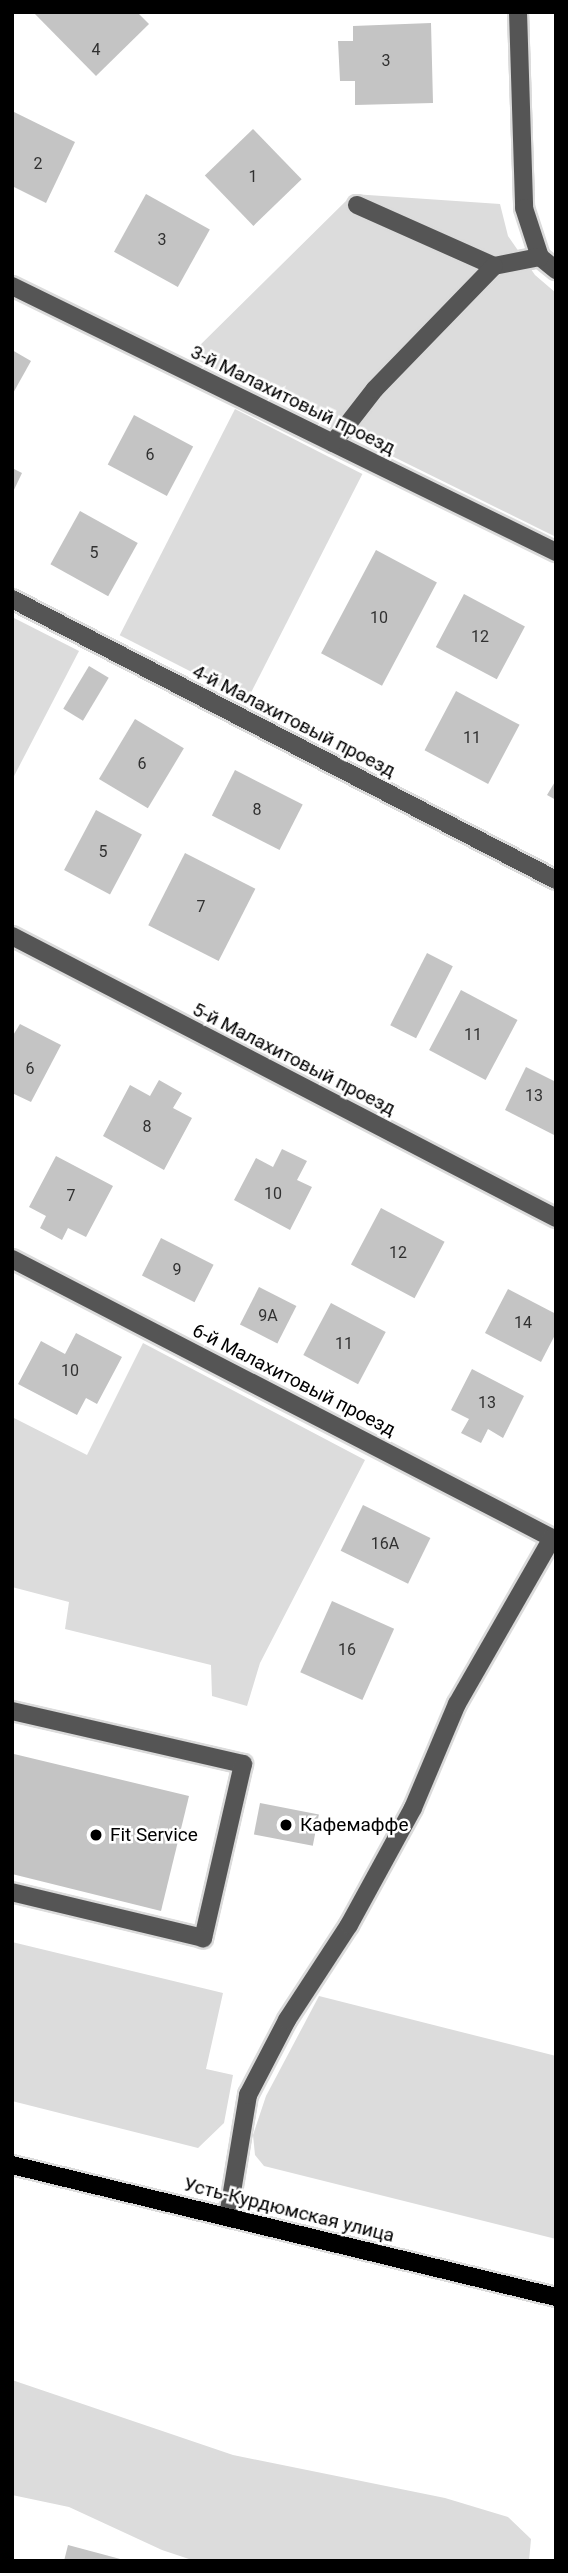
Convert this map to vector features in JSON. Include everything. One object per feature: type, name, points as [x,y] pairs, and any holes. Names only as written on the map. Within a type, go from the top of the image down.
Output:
[{"type":"main road","name":"Усть-Курдюмская улица","points":[[12,2165],[556,2297]]},
{"type":"street","points":[[518,12],[524,208],[540,257],[556,270]]},
{"type":"street","points":[[357,205],[494,266]]},
{"type":"street","points":[[333,443],[375,389],[494,266],[540,257]]},
{"type":"street","name":"3-й Малахитовый проезд","points":[[12,286],[556,552]]},
{"type":"street","name":"4-й Малахитовый проезд","points":[[12,599],[556,880]]},
{"type":"street","name":"5-й Малахитовый проезд","points":[[12,936],[556,1218]]},
{"type":"street","name":"6-й Малахитовый проезд","points":[[12,1259],[554,1539]]},
{"type":"street","points":[[228,2216],[248,2095],[287,2020],[349,1925],[412,1808],[457,1704],[554,1539]]},
{"type":"street","points":[[12,1711],[243,1764],[203,1938],[12,1892]]},
{"type":"shaded area","points":[[353,194],[500,204],[508,236],[535,275],[556,293],[556,537],[189,356]]},
{"type":"shaded area","points":[[235,409],[362,474],[247,700],[120,635]]},
{"type":"shaded area","points":[[12,617],[79,651],[12,780]]},
{"type":"shaded area","points":[[143,1343],[365,1460],[260,1663],[247,1706],[212,1696],[211,1665],[65,1629],[69,1602],[12,1587],[12,1417],[87,1455]]},
{"type":"shaded area","points":[[12,1942],[223,1993],[206,2069],[233,2075],[224,2123],[198,2148],[12,2101]]},
{"type":"shaded area","points":[[319,1996],[556,2056],[556,2239],[264,2166],[255,2155],[253,2135],[266,2096]]},
{"type":"shaded area","points":[[12,2380],[233,2455],[445,2498],[508,2517],[531,2539],[529,2561],[195,2561],[162,2550],[69,2507],[12,2495]]},
{"type":"building","points":[[33,12],[137,12],[149,24],[96,76]]},
{"type":"building","points":[[431,23],[433,103],[355,105],[355,81],[340,81],[338,41],[353,41],[353,26]]},
{"type":"building","points":[[12,111],[75,142],[46,203],[12,186]]},
{"type":"building","points":[[253,129],[302,179],[253,226],[205,176]]},
{"type":"building","points":[[146,194],[210,229],[178,287],[114,252]]},
{"type":"building","points":[[12,350],[31,361],[12,395]]},
{"type":"building","points":[[134,415],[193,446],[167,496],[108,464]]},
{"type":"building","points":[[12,468],[22,473],[12,494]]},
{"type":"building","points":[[80,511],[138,543],[108,596],[50,564]]},
{"type":"building","points":[[376,550],[437,582],[382,686],[321,653]]},
{"type":"building","points":[[464,594],[525,626],[497,679],[436,647]]},
{"type":"building","points":[[89,666],[109,678],[83,721],[63,709]]},
{"type":"building","points":[[456,691],[520,725],[488,784],[425,750]]},
{"type":"building","points":[[135,719],[184,748],[148,808],[99,779]]},
{"type":"building","points":[[235,770],[303,805],[280,850],[212,815]]},
{"type":"building","points":[[556,780],[556,800],[547,795]]},
{"type":"building","points":[[96,810],[142,834],[110,894],[64,870]]},
{"type":"building","points":[[185,853],[255,889],[219,961],[148,925]]},
{"type":"building","points":[[427,953],[453,966],[416,1038],[390,1025]]},
{"type":"building","points":[[461,990],[518,1020],[486,1080],[429,1050]]},
{"type":"building","points":[[20,1024],[61,1045],[31,1102],[12,1093],[12,1037]]},
{"type":"building","points":[[526,1067],[556,1082],[556,1136],[505,1110]]},
{"type":"building","points":[[159,1080],[182,1093],[173,1108],[192,1118],[164,1170],[103,1136],[130,1085],[150,1096]]},
{"type":"building","points":[[282,1149],[307,1161],[297,1180],[312,1187],[290,1230],[234,1200],[256,1158],[273,1167]]},
{"type":"building","points":[[56,1156],[113,1186],[86,1237],[68,1228],[62,1240],[40,1228],[46,1216],[29,1207]]},
{"type":"building","points":[[381,1208],[445,1242],[415,1298],[351,1265]]},
{"type":"building","points":[[161,1238],[214,1265],[195,1302],[142,1275]]},
{"type":"building","points":[[259,1287],[296,1306],[277,1343],[240,1324]]},
{"type":"building","points":[[508,1289],[556,1314],[556,1333],[541,1362],[485,1333]]},
{"type":"building","points":[[331,1303],[386,1332],[358,1384],[303,1355]]},
{"type":"building","points":[[76,1333],[122,1357],[97,1404],[86,1398],[77,1415],[18,1384],[41,1341],[65,1354]]},
{"type":"building","points":[[472,1369],[524,1396],[503,1438],[488,1429],[481,1443],[461,1433],[469,1419],[451,1410]]},
{"type":"building","points":[[363,1505],[430,1538],[408,1584],[341,1551]]},
{"type":"building","points":[[332,1601],[394,1629],[362,1700],[300,1672]]},
{"type":"building","name":"Fit Service","points":[[14,1754],[189,1796],[161,1911],[12,1874]]},
{"type":"building","name":"Кафемаффе","points":[[260,1803],[319,1814],[313,1846],[254,1834]]},
{"type":"building","points":[[68,2545],[124,2560],[124,2561],[64,2561]]},
{"type":"place","name":"Кафемаффе","points":[[286,1825]]},
{"type":"place","name":"Fit Service","points":[[96,1835]]}]
